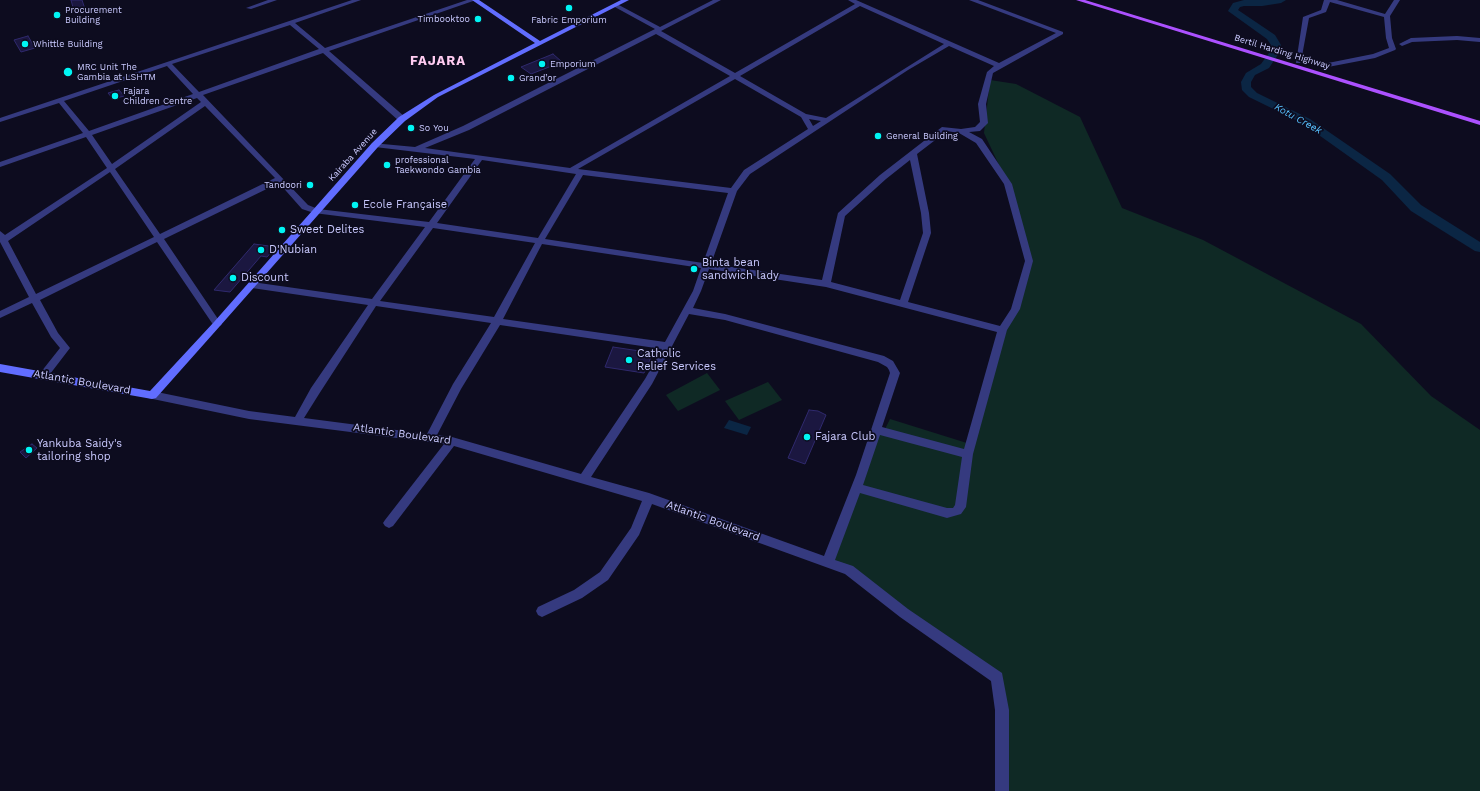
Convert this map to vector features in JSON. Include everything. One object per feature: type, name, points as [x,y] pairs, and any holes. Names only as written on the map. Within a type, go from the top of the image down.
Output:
[{"type":"main road","name":"Bertil Harding Highway","points":[[1079,0],[1284,60],[1480,123]]},
{"type":"main road","name":"Bertil Harding Highway","points":[[1090,0],[1267,55]]},
{"type":"main road","name":"Bertil Harding Highway","points":[[1284,60],[1298,60],[1480,118]]},
{"type":"street","points":[[249,8],[274,0]]},
{"type":"street","points":[[0,120],[358,0]]},
{"type":"street","points":[[0,165],[324,50],[474,0],[540,44]]},
{"type":"street","name":"Kairaba Avenue","points":[[152,395],[252,285],[375,145],[402,119],[436,96],[626,0]]},
{"type":"street","points":[[417,149],[466,128],[718,0]]},
{"type":"street","points":[[851,0],[997,65]]},
{"type":"street","points":[[826,284],[841,215],[883,177],[945,130],[961,131],[977,129],[984,122],[982,104],[990,72],[997,65],[1020,56],[1061,33],[972,0]]},
{"type":"street","points":[[1387,16],[1329,0],[1324,11],[1306,17],[1298,60],[1328,65],[1375,56],[1411,40],[1457,38],[1480,40]]},
{"type":"street","points":[[1393,49],[1388,38],[1387,16],[1397,0]]},
{"type":"street","points":[[570,170],[860,4]]},
{"type":"street","points":[[615,5],[733,76],[804,116],[828,120]]},
{"type":"street","points":[[291,23],[402,119]]},
{"type":"street","points":[[1388,38],[1402,44]]},
{"type":"street","points":[[584,479],[649,381],[668,346],[697,291],[733,191],[747,172],[906,69],[948,44]]},
{"type":"street","points":[[168,64],[280,178],[304,207],[317,211],[432,225],[826,284],[1002,330]]},
{"type":"street","points":[[60,100],[88,134],[217,324]]},
{"type":"street","points":[[44,375],[65,348],[54,335],[1,237],[110,168],[206,102]]},
{"type":"street","points":[[804,116],[812,130]]},
{"type":"street","points":[[857,488],[947,513],[952,513],[960,507],[968,454],[1002,330],[1015,309],[1028,261],[1008,184],[979,141],[961,131]]},
{"type":"street","points":[[375,145],[417,149],[733,191]]},
{"type":"street","points":[[903,304],[927,233],[925,213],[912,154]]},
{"type":"street","points":[[298,420],[315,391],[374,303],[480,158]]},
{"type":"street","points":[[430,438],[457,387],[497,321],[540,241],[581,172]]},
{"type":"street","points":[[0,315],[280,178]]},
{"type":"street","points":[[252,285],[668,346]]},
{"type":"street","points":[[687,310],[725,317],[880,360],[890,364],[894,369],[895,374],[857,488],[828,562]]},
{"type":"street","name":"Atlantic Boulevard","points":[[0,368],[152,395],[249,415],[298,420],[452,441],[649,498],[849,570],[904,613],[997,677],[1002,710],[1002,791]]},
{"type":"street","points":[[876,430],[968,454]]},
{"type":"street","points":[[389,523],[452,441]]},
{"type":"street","points":[[542,612],[578,594],[604,576],[635,531],[649,498]]},
{"type":"green space","points":[[990,80],[1016,84],[1080,117],[1122,208],[1203,240],[1361,324],[1431,396],[1480,430],[1480,791],[1007,791],[997,677],[828,562],[876,430],[884,431],[890,419],[970,444],[1029,261],[1008,184],[984,133]]},
{"type":"green space","points":[[707,373],[720,390],[678,411],[666,395]]},
{"type":"green space","points":[[768,382],[782,400],[739,420],[725,401]]},
{"type":"water","points":[[729,420],[751,427],[747,435],[724,428]]},
{"type":"building","points":[[71,0],[82,0],[85,9],[74,11]]},
{"type":"building","name":"Whittle Building","points":[[28,36],[35,48],[21,52],[14,40]]},
{"type":"building","name":"Emporium","points":[[553,54],[562,62],[531,74],[521,67]]},
{"type":"building","points":[[119,90],[124,96],[113,99],[108,93]]},
{"type":"building","points":[[254,244],[276,247],[267,257],[261,256],[230,292],[214,290]]},
{"type":"building","name":"Catholic Relief Services","points":[[613,347],[653,353],[644,373],[605,367]]},
{"type":"building","name":"Fajara Club","points":[[809,410],[818,411],[826,415],[805,464],[788,458]]},
{"type":"building","name":"Yankuba Saidy's tailoring shop","points":[[32,444],[37,448],[26,458],[20,452]]},
{"type":"waterway","name":"Kotu Creek","points":[[1281,0],[1262,3],[1244,3],[1236,5],[1233,11],[1271,37],[1276,45],[1274,53],[1265,66],[1251,73],[1246,82],[1246,88],[1253,95],[1306,121],[1331,138],[1386,177],[1416,208],[1480,248]]},
{"type":"place","name":"Fabric Emporium","points":[[569,8]]},
{"type":"place","name":"Procurement Building","points":[[57,15]]},
{"type":"place","name":"Timbooktoo","points":[[478,19]]},
{"type":"place","name":"Whittle Building","points":[[25,44]]},
{"type":"place","name":"Emporium","points":[[542,64]]},
{"type":"place","name":"MRC Unit The Gambia at LSHTM","points":[[68,72]]},
{"type":"place","name":"Grand’or","points":[[511,78]]},
{"type":"place","name":"Fajara Children Centre","points":[[115,96]]},
{"type":"place","name":"So You","points":[[411,128]]},
{"type":"place","name":"General Building","points":[[878,136]]},
{"type":"place","name":"professional Taekwondo Gambia","points":[[387,165]]},
{"type":"place","name":"Tandoori","points":[[310,185]]},
{"type":"place","name":"Ecole Française","points":[[355,205]]},
{"type":"place","name":"Sweet Delites","points":[[282,230]]},
{"type":"place","name":"D'Nubian","points":[[261,250]]},
{"type":"place","name":"Binta bean sandwich lady","points":[[694,269]]},
{"type":"place","name":"Discount","points":[[233,278]]},
{"type":"place","name":"Catholic Relief Services","points":[[629,360]]},
{"type":"place","name":"Fajara Club","points":[[807,437]]},
{"type":"place","name":"Yankuba Saidy's tailoring shop","points":[[29,450]]},
{"type":"district","name":"FAJARA","points":[[438,61]]}]
